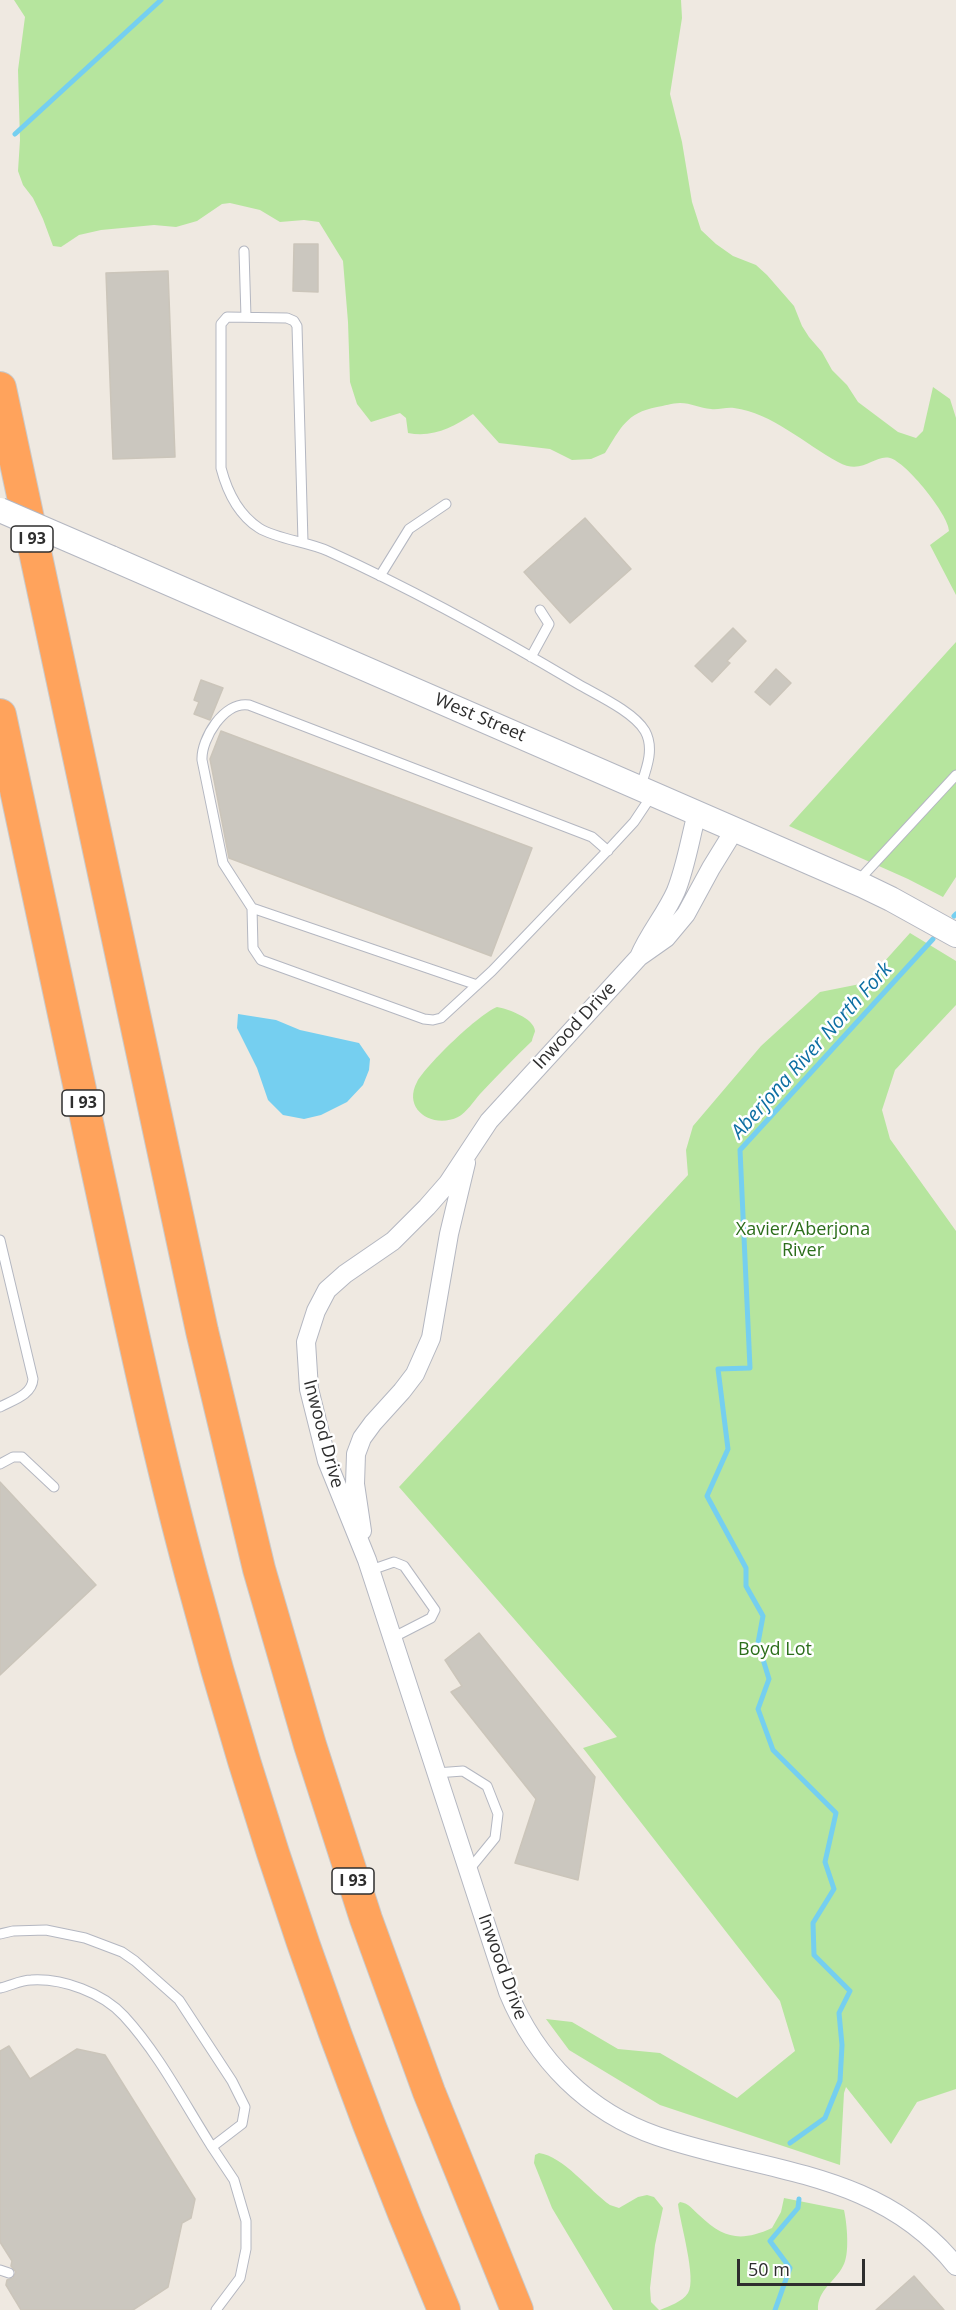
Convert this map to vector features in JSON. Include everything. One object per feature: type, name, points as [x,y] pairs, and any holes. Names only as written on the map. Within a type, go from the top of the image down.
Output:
[{"type":"highway","name":"I 93","points":[[0,388],[199,1321],[259,1569],[313,1755],[366,1920],[429,2092],[517,2310]]},
{"type":"highway","name":"I 93","points":[[0,715],[134,1340],[193,1582],[244,1760],[301,1938],[365,2114],[444,2310]]},
{"type":"main road","name":"West Street","points":[[0,510],[856,882],[891,898],[956,935]]},
{"type":"street","name":"Inwood Drive","points":[[639,957],[653,928],[676,891],[697,813]]},
{"type":"street","name":"Inwood Drive","points":[[735,829],[687,914],[666,938],[639,957],[498,1110],[448,1183],[404,1231],[332,1285],[316,1311],[308,1334],[306,1358],[309,1389],[327,1461],[369,1565],[515,2009],[525,2028],[547,2059],[576,2090],[610,2114],[657,2136],[816,2178],[874,2199],[906,2217],[923,2230],[956,2266]]},
{"type":"street","name":"Inwood Drive","points":[[369,1565],[355,1484],[356,1454],[362,1438],[373,1423],[415,1374],[431,1338],[449,1234],[468,1153]]},
{"type":"lane","points":[[244,251],[246,317]]},
{"type":"lane","points":[[303,542],[297,326],[289,318],[227,317],[221,324],[221,468],[234,501],[250,521],[261,530],[326,549],[531,657],[623,711],[640,724],[647,735],[650,752],[646,790],[634,822],[608,851],[477,986],[441,1018],[424,1019],[261,960],[253,948],[252,908],[223,863],[202,755],[215,721],[241,705],[249,705],[592,837],[608,851]]},
{"type":"lane","points":[[380,576],[409,529],[446,504]]},
{"type":"lane","points":[[531,657],[549,624],[540,610]]},
{"type":"lane","points":[[856,882],[956,775]]},
{"type":"lane","points":[[252,908],[477,986]]},
{"type":"lane","points":[[0,1240],[33,1378],[32,1386],[27,1392],[0,1407]]},
{"type":"lane","points":[[0,1464],[13,1458],[22,1458],[54,1487]]},
{"type":"lane","points":[[369,1565],[394,1562],[404,1566],[435,1610],[431,1617],[393,1638]]},
{"type":"lane","points":[[436,1773],[463,1771],[487,1786],[498,1814],[495,1838],[468,1871]]},
{"type":"lane","points":[[0,1934],[13,1931],[46,1930],[85,1938],[128,1957],[179,2000],[232,2081],[245,2107],[242,2124],[212,2147]]},
{"type":"lane","points":[[0,1988],[30,1980],[66,1984],[97,1996],[123,2014],[148,2046],[234,2180],[246,2221],[246,2249],[240,2278],[216,2310]]},
{"type":"green space","points":[[14,0],[681,0],[682,18],[670,94],[682,142],[692,202],[701,230],[733,256],[756,265],[767,275],[794,306],[809,337],[858,402],[898,432],[916,438],[923,431],[933,387],[950,399],[956,418],[956,595],[930,545],[949,531],[947,523],[935,502],[906,469],[890,458],[879,459],[861,466],[847,466],[788,430],[748,411],[731,408],[711,409],[680,403],[647,410],[638,413],[625,423],[605,453],[591,459],[572,460],[550,449],[499,443],[473,414],[450,427],[426,434],[408,433],[406,418],[400,413],[371,422],[357,404],[350,382],[343,261],[319,222],[304,220],[280,222],[260,210],[230,203],[222,204],[197,221],[176,227],[154,225],[101,230],[79,235],[61,247],[53,246],[43,219],[33,198],[23,185],[18,171],[20,140],[18,70],[25,17]]},
{"type":"green space","points":[[956,642],[956,877],[943,897],[789,826]]},
{"type":"green space","points":[[910,933],[956,961],[956,1005],[895,1070],[882,1110],[890,1139],[956,1231],[956,2089],[917,2102],[891,2144],[846,2087],[840,2165],[660,2105],[569,2050],[546,2019],[572,2022],[618,2049],[660,2053],[737,2098],[795,2051],[780,2001],[583,1748],[617,1737],[399,1487],[688,1175],[686,1150],[693,1126],[761,1046],[820,992],[865,983]]},
{"type":"green space","points":[[497,1007],[514,1012],[530,1022],[535,1031],[532,1041],[458,1117],[439,1121],[422,1114],[414,1101],[413,1092],[417,1082],[442,1052],[466,1029]]},
{"type":"green space","points":[[539,2153],[567,2167],[610,2205],[619,2208],[638,2197],[647,2195],[654,2197],[663,2208],[655,2245],[650,2288],[651,2302],[659,2310],[613,2310],[552,2208],[534,2163],[535,2155]]},
{"type":"green space","points":[[784,2198],[844,2210],[847,2254],[840,2272],[820,2297],[818,2310],[660,2310],[682,2299],[688,2293],[690,2286],[691,2276],[678,2204],[680,2202],[688,2205],[717,2229],[733,2236],[742,2236],[772,2228],[781,2212]]},
{"type":"water","points":[[238,1014],[276,1020],[300,1030],[359,1043],[370,1059],[369,1070],[363,1085],[347,1102],[321,1115],[304,1119],[283,1115],[268,1100],[257,1068],[237,1028]]},
{"type":"building","points":[[294,244],[318,244],[318,292],[293,291]]},
{"type":"building","points":[[168,271],[175,457],[113,459],[106,273]]},
{"type":"building","points":[[585,518],[631,569],[570,623],[524,572]]},
{"type":"building","points":[[733,628],[746,641],[727,661],[730,663],[712,682],[695,666]]},
{"type":"building","points":[[776,669],[791,683],[770,705],[755,692]]},
{"type":"building","points":[[201,680],[223,688],[210,720],[194,714],[199,702],[194,700]]},
{"type":"building","points":[[221,731],[532,848],[491,956],[229,858],[210,759]]},
{"type":"building","points":[[0,1482],[96,1585],[0,1675]]},
{"type":"building","points":[[479,1633],[595,1777],[578,1880],[515,1863],[536,1799],[451,1692],[462,1686],[445,1660]]},
{"type":"building","points":[[9,2046],[30,2079],[77,2049],[105,2055],[195,2199],[191,2218],[182,2223],[168,2287],[133,2310],[21,2310],[6,2285],[7,2280],[13,2278],[16,2272],[0,2242],[0,2051]]},
{"type":"building","points":[[914,2276],[944,2310],[876,2310]]},
{"type":"waterway","points":[[15,134],[161,0]]},
{"type":"waterway","name":"Aberjona River North Fork","points":[[790,2143],[825,2118],[840,2081],[842,2045],[839,2013],[850,1991],[814,1955],[813,1923],[834,1889],[825,1862],[836,1813],[773,1750],[758,1709],[769,1679],[758,1643],[763,1616],[746,1586],[746,1568],[707,1496],[728,1449],[718,1369],[750,1368],[740,1150],[933,939]]},
{"type":"waterway","name":"Aberjona River North Fork","points":[[775,2310],[790,2268],[770,2241],[798,2208],[799,2199]]},
{"type":"park label","name":"Xavier/Aberjona River","points":[[803,1240]]},
{"type":"park label","name":"Boyd Lot","points":[[775,1650]]}]
